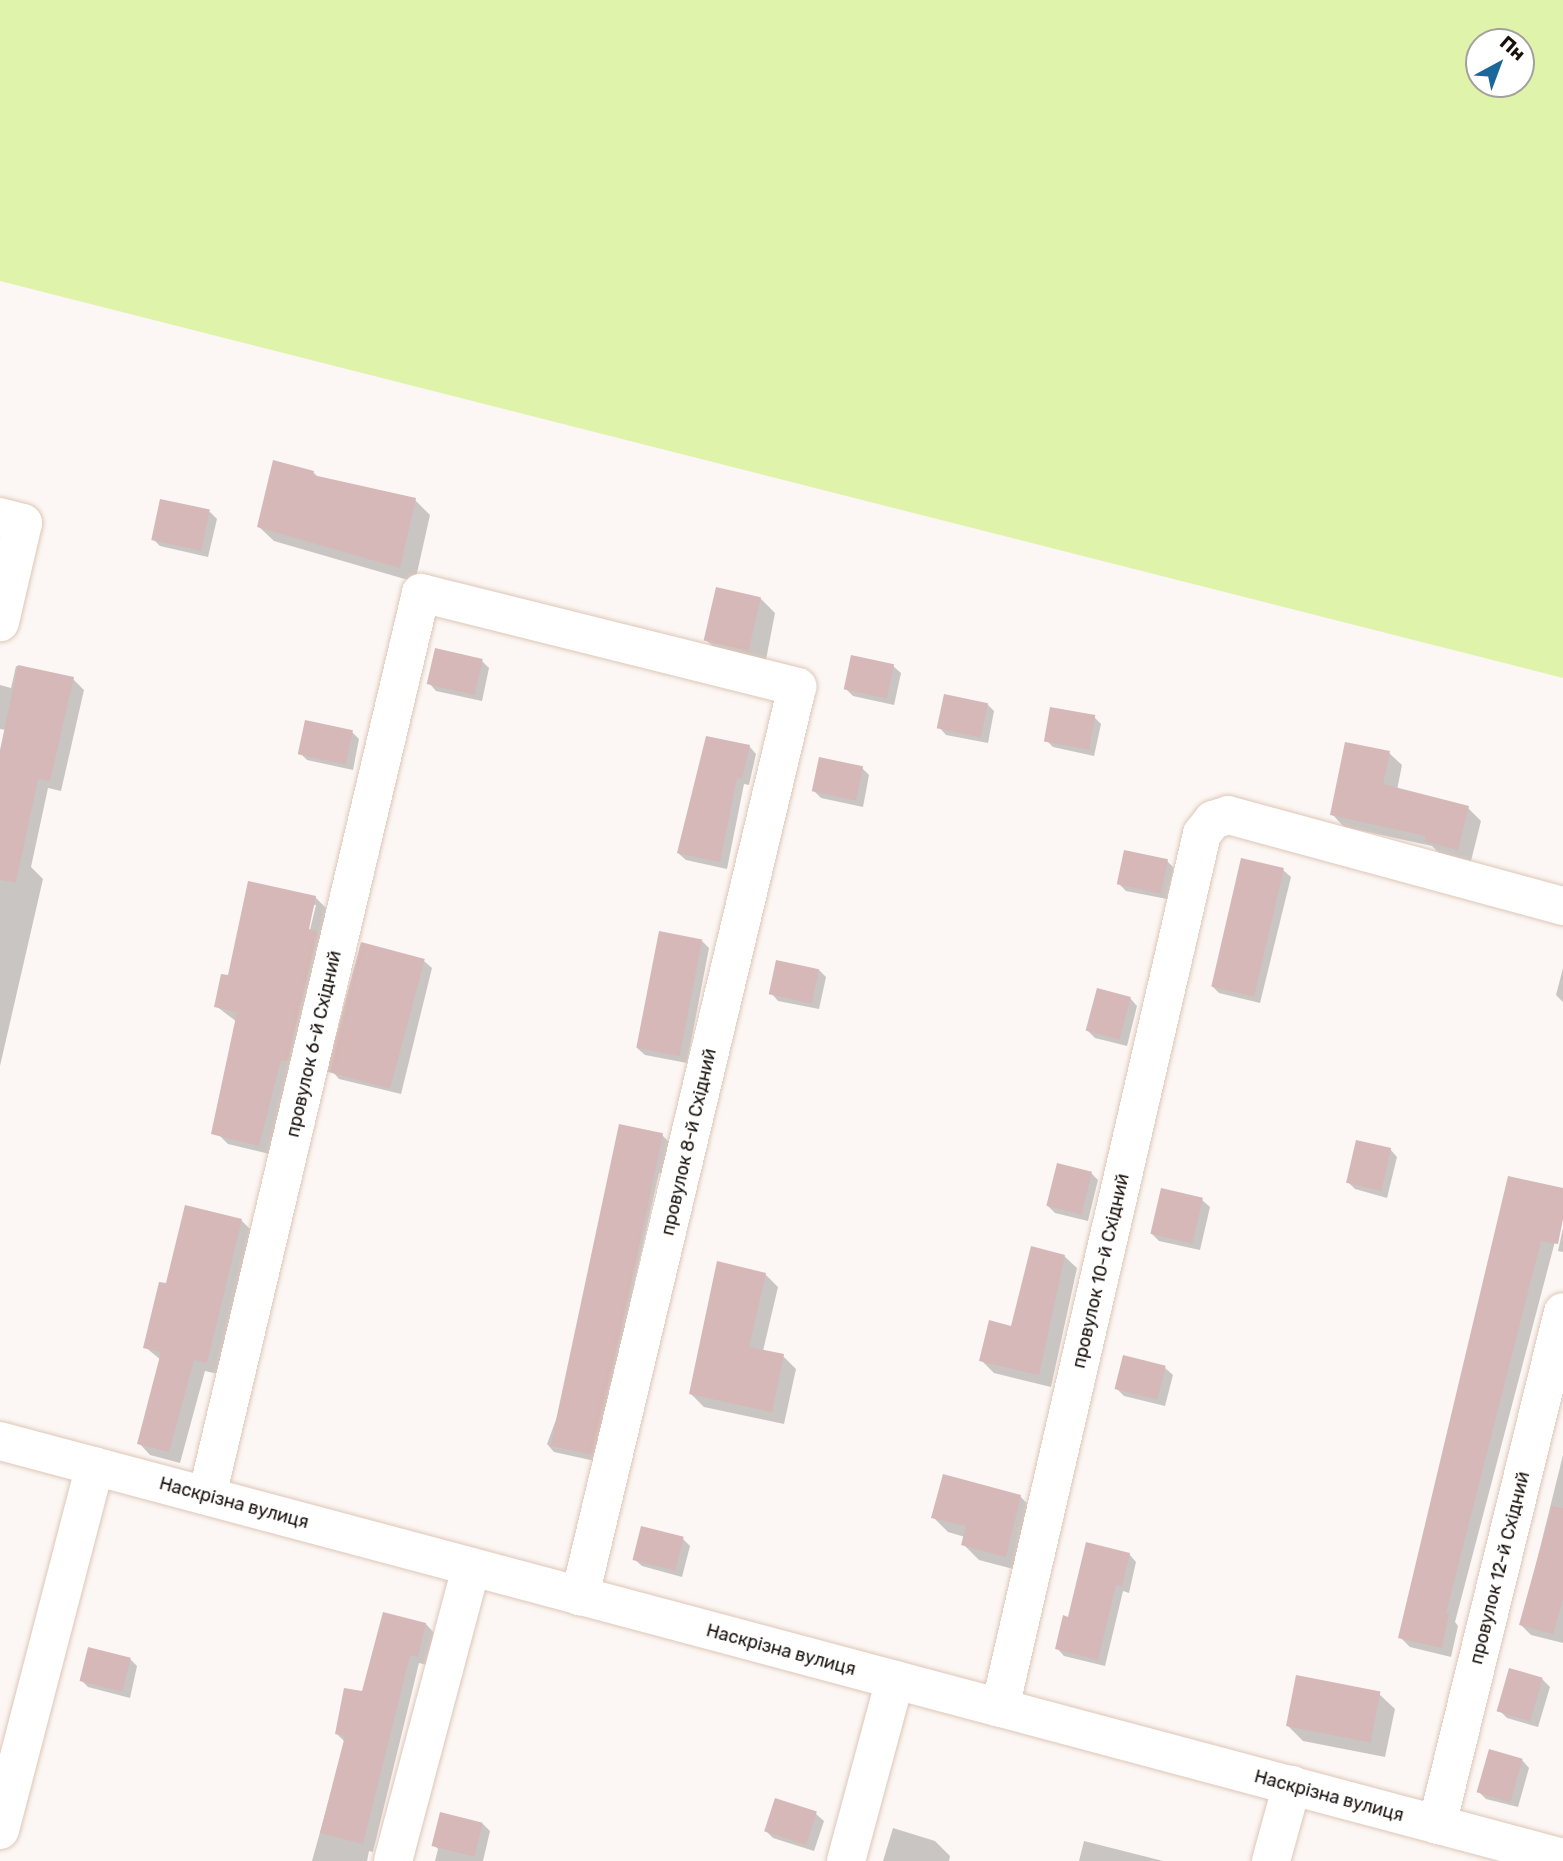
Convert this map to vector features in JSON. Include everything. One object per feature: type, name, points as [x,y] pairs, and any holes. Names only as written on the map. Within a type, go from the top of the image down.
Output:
[{"type":"street","points":[[0,517],[23,523],[0,622]]},
{"type":"street","name":"провулок 8-й Східний","points":[[421,593],[797,687],[580,1596]]},
{"type":"street","name":"провулок 6-й Східний","points":[[207,1496],[421,593]]},
{"type":"street","name":"провулок 10-й Східний","points":[[1000,1708],[1202,834],[1213,820],[1228,816],[1563,906]]},
{"type":"street","name":"провулок 12-й Східний","points":[[1437,1825],[1563,1312]]},
{"type":"street","name":"Наскрізна вулиця","points":[[0,1441],[1563,1858]]},
{"type":"street","points":[[0,1830],[95,1466]]},
{"type":"street","points":[[393,1861],[471,1567]]},
{"type":"street","points":[[846,1861],[895,1680]]},
{"type":"street","points":[[1271,1861],[1292,1786]]},
{"type":"green space","points":[[0,0],[1563,0],[1563,678],[0,281]]},
{"type":"building","points":[[273,460],[314,471],[313,475],[416,498],[400,568],[257,527]]},
{"type":"building","points":[[160,499],[210,510],[201,551],[151,540]]},
{"type":"building","points":[[716,587],[761,597],[748,651],[704,641]]},
{"type":"building","points":[[435,648],[483,659],[474,695],[427,684]]},
{"type":"building","points":[[851,655],[894,664],[887,698],[844,689]]},
{"type":"building","points":[[18,665],[74,677],[50,781],[38,779],[16,882],[0,880],[0,750]]},
{"type":"building","points":[[944,694],[988,703],[981,738],[937,728]]},
{"type":"building","points":[[1050,707],[1095,715],[1089,749],[1044,741]]},
{"type":"building","points":[[305,720],[353,730],[346,764],[298,754]]},
{"type":"building","points":[[706,736],[750,745],[742,779],[737,778],[720,862],[677,853]]},
{"type":"building","points":[[1345,742],[1390,751],[1383,784],[1469,806],[1458,850],[1424,841],[1426,836],[1330,815]]},
{"type":"building","points":[[819,757],[863,766],[856,801],[812,791]]},
{"type":"building","points":[[1124,850],[1168,859],[1161,894],[1117,884]]},
{"type":"building","points":[[1241,858],[1284,868],[1254,997],[1211,987]]},
{"type":"building","points":[[248,881],[316,896],[309,929],[318,932],[288,1061],[281,1060],[259,1146],[211,1134],[237,1012],[214,1007],[221,974],[228,975]]},
{"type":"building","points":[[659,931],[702,939],[679,1056],[636,1048]]},
{"type":"building","points":[[361,942],[425,959],[390,1089],[326,1071]]},
{"type":"building","points":[[776,960],[819,969],[812,1003],[769,994]]},
{"type":"building","points":[[1097,988],[1131,997],[1119,1040],[1086,1031]]},
{"type":"building","points":[[619,1124],[663,1133],[595,1455],[551,1446]]},
{"type":"building","points":[[1356,1140],[1391,1148],[1381,1191],[1346,1183]]},
{"type":"building","points":[[1057,1163],[1092,1172],[1081,1214],[1046,1206]]},
{"type":"building","points":[[1508,1176],[1563,1188],[1563,1219],[1558,1244],[1541,1241],[1446,1613],[1449,1614],[1442,1648],[1398,1638]]},
{"type":"building","points":[[1161,1188],[1203,1198],[1192,1243],[1150,1234]]},
{"type":"building","points":[[185,1205],[242,1219],[207,1363],[194,1360],[169,1452],[137,1444],[161,1352],[143,1348],[159,1282],[166,1283]]},
{"type":"building","points":[[1031,1246],[1065,1255],[1039,1375],[979,1361],[989,1320],[1011,1326]]},
{"type":"building","points":[[717,1261],[766,1273],[749,1347],[784,1354],[772,1412],[689,1394]]},
{"type":"building","points":[[1123,1355],[1166,1366],[1157,1400],[1115,1389]]},
{"type":"building","points":[[943,1474],[1021,1495],[1006,1557],[961,1545],[966,1526],[931,1518]]},
{"type":"building","points":[[1552,1506],[1563,1508],[1563,1599],[1553,1634],[1519,1625]]},
{"type":"building","points":[[641,1526],[684,1537],[675,1571],[633,1560]]},
{"type":"building","points":[[1086,1542],[1130,1553],[1122,1586],[1116,1585],[1098,1660],[1055,1649],[1063,1615],[1068,1617]]},
{"type":"building","points":[[383,1612],[426,1623],[418,1657],[410,1655],[363,1844],[320,1833],[345,1736],[335,1734],[344,1688],[362,1691]]},
{"type":"building","points":[[88,1647],[131,1658],[122,1692],[80,1681]]},
{"type":"building","points":[[1509,1668],[1543,1678],[1530,1721],[1497,1711]]},
{"type":"building","points":[[1296,1675],[1380,1691],[1370,1742],[1286,1726]]},
{"type":"building","points":[[1489,1749],[1523,1759],[1510,1802],[1477,1792]]},
{"type":"building","points":[[775,1798],[817,1812],[806,1845],[764,1831]]},
{"type":"building","points":[[440,1812],[483,1823],[474,1857],[432,1846]]}]
